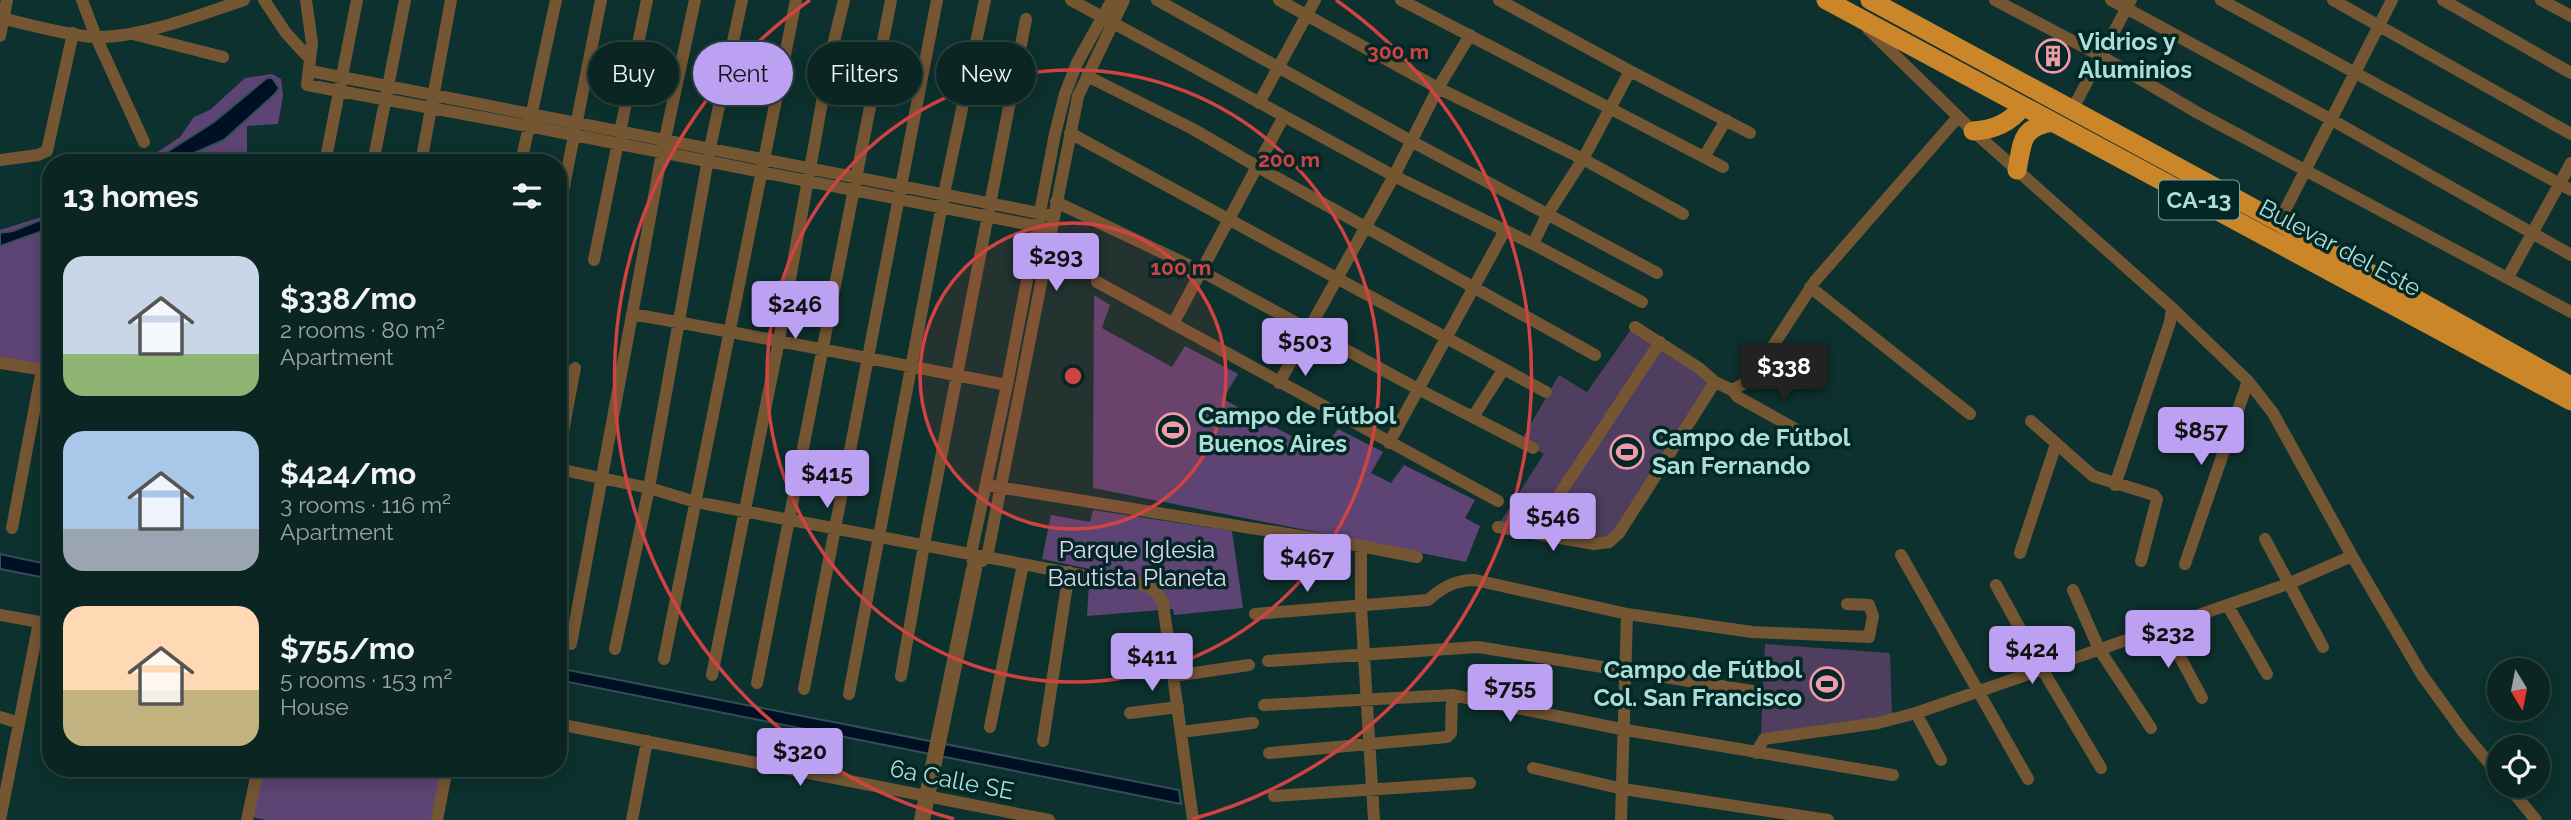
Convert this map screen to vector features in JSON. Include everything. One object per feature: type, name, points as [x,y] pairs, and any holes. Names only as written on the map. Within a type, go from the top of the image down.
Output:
[{"type":"highway","name":"Bulevar del Este","points":[[1826,0],[2571,401]]},
{"type":"highway","name":"Bulevar del Este","points":[[1871,0],[2279,222],[2571,386]]},
{"type":"highway","points":[[2017,170],[2023,136],[2022,107],[2025,85]]},
{"type":"highway","points":[[1973,131],[1987,130],[2012,120],[2022,107]]},
{"type":"highway","points":[[2023,136],[2037,125],[2053,122]]},
{"type":"street","points":[[0,36],[6,0]]},
{"type":"street","points":[[82,0],[144,142]]},
{"type":"street","points":[[1,18],[96,37],[129,33],[192,18],[244,0]]},
{"type":"street","points":[[264,0],[310,64],[340,84],[384,99],[528,126],[575,129],[663,146],[710,149],[1047,215]]},
{"type":"street","points":[[306,0],[312,43],[307,85],[387,86],[532,113],[575,129]]},
{"type":"street","points":[[328,154],[357,0]]},
{"type":"street","points":[[375,154],[405,0]]},
{"type":"street","points":[[423,154],[451,0]]},
{"type":"street","points":[[523,154],[556,0]]},
{"type":"street","points":[[567,170],[601,0]]},
{"type":"street","points":[[594,260],[647,0]]},
{"type":"street","points":[[571,644],[663,146],[695,0]]},
{"type":"street","points":[[615,649],[649,488],[710,149],[742,0]]},
{"type":"street","points":[[664,659],[796,0]]},
{"type":"street","points":[[712,675],[779,340],[830,58],[844,0]]},
{"type":"street","points":[[757,683],[891,0]]},
{"type":"street","points":[[804,689],[937,0]]},
{"type":"street","points":[[849,694],[941,207],[985,0]]},
{"type":"street","points":[[1071,0],[1394,176],[1533,244],[1642,302]]},
{"type":"street","points":[[1047,215],[1056,202],[1078,96],[1112,0]]},
{"type":"street","points":[[922,820],[986,485],[1047,215],[1055,134],[1065,94],[1077,63],[1124,0]]},
{"type":"street","points":[[1157,0],[1657,274]]},
{"type":"street","points":[[1279,0],[1438,88],[1583,159],[1683,214]]},
{"type":"street","points":[[1259,103],[1315,0]]},
{"type":"street","points":[[1401,0],[1723,167]]},
{"type":"street","points":[[1499,0],[1750,133]]},
{"type":"street","points":[[1995,0],[2101,56],[2198,113],[2571,312]]},
{"type":"street","points":[[2111,0],[2129,4],[2571,255]]},
{"type":"street","points":[[2221,0],[2565,187]]},
{"type":"street","points":[[2333,0],[2571,134]]},
{"type":"street","points":[[2279,222],[2392,0]]},
{"type":"street","points":[[2443,0],[2571,73]]},
{"type":"street","points":[[2541,0],[2571,16]]},
{"type":"street","points":[[2072,110],[2129,4]]},
{"type":"street","points":[[1852,13],[1973,131],[2172,308],[2248,381],[2273,413],[2422,676],[2487,761]]},
{"type":"street","points":[[901,676],[1026,19]]},
{"type":"street","points":[[0,159],[37,155],[47,151],[73,33]]},
{"type":"street","points":[[129,33],[223,57]]},
{"type":"street","points":[[1279,383],[1394,176],[1438,88],[1470,35]]},
{"type":"street","points":[[1533,244],[1630,71]]},
{"type":"street","points":[[1087,76],[1193,129],[1595,355]]},
{"type":"street","points":[[1173,324],[1284,117]]},
{"type":"street","points":[[1732,390],[1756,372],[1810,287],[1958,117]]},
{"type":"street","points":[[1704,157],[1726,120]]},
{"type":"street","points":[[1070,134],[1546,392]]},
{"type":"street","points":[[663,146],[708,162],[1044,228]]},
{"type":"street","points":[[2508,277],[2532,234],[2565,187],[2571,163]]},
{"type":"street","points":[[1056,202],[1201,271],[1533,448]]},
{"type":"street","points":[[987,557],[1044,228]]},
{"type":"street","points":[[1389,443],[1505,230]]},
{"type":"street","points":[[1097,282],[1498,501]]},
{"type":"street","points":[[1810,287],[1970,414]]},
{"type":"street","points":[[2115,485],[2170,322],[2172,308]]},
{"type":"street","points":[[632,314],[1007,385]]},
{"type":"street","points":[[1635,327],[1715,382],[1732,390],[1738,397],[1815,440]]},
{"type":"street","points":[[1534,533],[1660,342]]},
{"type":"street","points":[[0,363],[42,369]]},
{"type":"street","points":[[567,410],[575,368]]},
{"type":"street","points":[[1473,416],[1503,370]]},
{"type":"street","points":[[2185,564],[2248,381]]},
{"type":"street","points":[[1498,527],[1594,544],[1609,542],[1619,533],[1715,382]]},
{"type":"street","points":[[12,528],[42,393]]},
{"type":"street","points":[[2031,421],[2093,476],[2154,495],[2157,499],[2141,561]]},
{"type":"street","points":[[2020,553],[2056,444]]},
{"type":"street","points":[[567,471],[649,488],[696,502],[924,545],[973,562],[987,557],[1149,586],[1163,603],[1193,820]]},
{"type":"street","points":[[986,485],[1417,557]]},
{"type":"street","points":[[2264,539],[2323,647]]},
{"type":"street","points":[[1361,546],[1363,653],[1374,820]]},
{"type":"street","points":[[1900,555],[2028,779]]},
{"type":"street","points":[[1756,753],[1764,739],[1878,723],[1916,713],[2228,606],[2352,556]]},
{"type":"street","points":[[990,727],[1023,564]]},
{"type":"street","points":[[1042,741],[1069,572]]},
{"type":"street","points":[[1255,614],[1428,600],[1443,588],[1460,580],[1475,580],[1627,614],[1752,632],[1869,637],[1874,616],[1869,605],[1847,604]]},
{"type":"street","points":[[1996,585],[2101,768]]},
{"type":"street","points":[[2073,590],[2099,649],[2151,728]]},
{"type":"street","points":[[2228,606],[2267,674]]},
{"type":"street","points":[[1621,820],[1626,730],[1627,614]]},
{"type":"street","points":[[0,615],[42,622]]},
{"type":"street","points":[[2164,627],[2202,698]]},
{"type":"street","points":[[0,820],[19,723],[42,635]]},
{"type":"street","points":[[1123,654],[1170,647]]},
{"type":"street","points":[[1268,661],[1478,647],[1752,691]]},
{"type":"street","points":[[1174,676],[1249,665]]},
{"type":"street","points":[[1269,753],[1447,737],[1451,733],[1452,695]]},
{"type":"street","points":[[1264,705],[1452,695],[1626,730],[1893,775]]},
{"type":"street","points":[[1130,713],[1178,706]]},
{"type":"street","points":[[1916,713],[1941,760]]},
{"type":"street","points":[[0,717],[19,723]]},
{"type":"street","points":[[1181,732],[1253,723]]},
{"type":"street","name":"6a Calle SE","points":[[567,726],[1049,820]]},
{"type":"street","points":[[632,820],[647,741]]},
{"type":"street","points":[[1533,768],[1623,789],[1828,820]]},
{"type":"street","points":[[247,820],[256,777]]},
{"type":"street","points":[[437,820],[445,777]]},
{"type":"street","points":[[1274,796],[1470,783]]},
{"type":"street","points":[[2518,798],[2536,820]]},
{"type":"shaded area","points":[[1637,321],[1722,381],[1645,504],[1610,549],[1499,524],[1544,454],[1521,441],[1559,375],[1587,392]]},
{"type":"shaded area","name":"Campo de Fútbol Col. San Francisco","points":[[1765,644],[1890,653],[1892,715],[1761,734]]},
{"type":"green space","points":[[272,74],[281,79],[283,96],[278,124],[247,126],[247,154],[154,154],[180,137],[194,117],[210,110],[245,78]]},
{"type":"green space","points":[[42,217],[42,366],[0,358],[0,230]]},
{"type":"green space","points":[[1094,295],[1110,305],[1102,328],[1172,367],[1185,346],[1238,374],[1223,399],[1321,452],[1338,429],[1383,452],[1371,473],[1391,483],[1404,465],[1475,500],[1465,518],[1480,526],[1466,562],[1093,488]]},
{"type":"green space","name":"Parque Iglesia Bautista Planeta","points":[[1093,510],[1232,531],[1243,608],[1174,615],[1173,609],[1087,616],[1090,569],[1042,559],[1051,515],[1090,522]]},
{"type":"green space","points":[[259,777],[441,777],[432,820],[267,820],[252,817]]},
{"type":"water","points":[[267,78],[272,78],[279,88],[224,140],[192,154],[164,154],[214,122]]},
{"type":"water","points":[[42,220],[42,231],[0,246],[0,233]]},
{"type":"water","points":[[0,554],[42,563],[42,577],[0,569]]},
{"type":"water","points":[[567,670],[1179,790],[1181,804],[567,682]]},
{"type":"place","name":"Vidrios y Aluminios","points":[[2053,56]]},
{"type":"place","name":"Campo de Fútbol Buenos Aires","points":[[1173,430]]},
{"type":"place","name":"Campo de Fútbol San Fernando","points":[[1627,452]]},
{"type":"place","name":"Campo de Fútbol Col. San Francisco","points":[[1827,684]]}]
